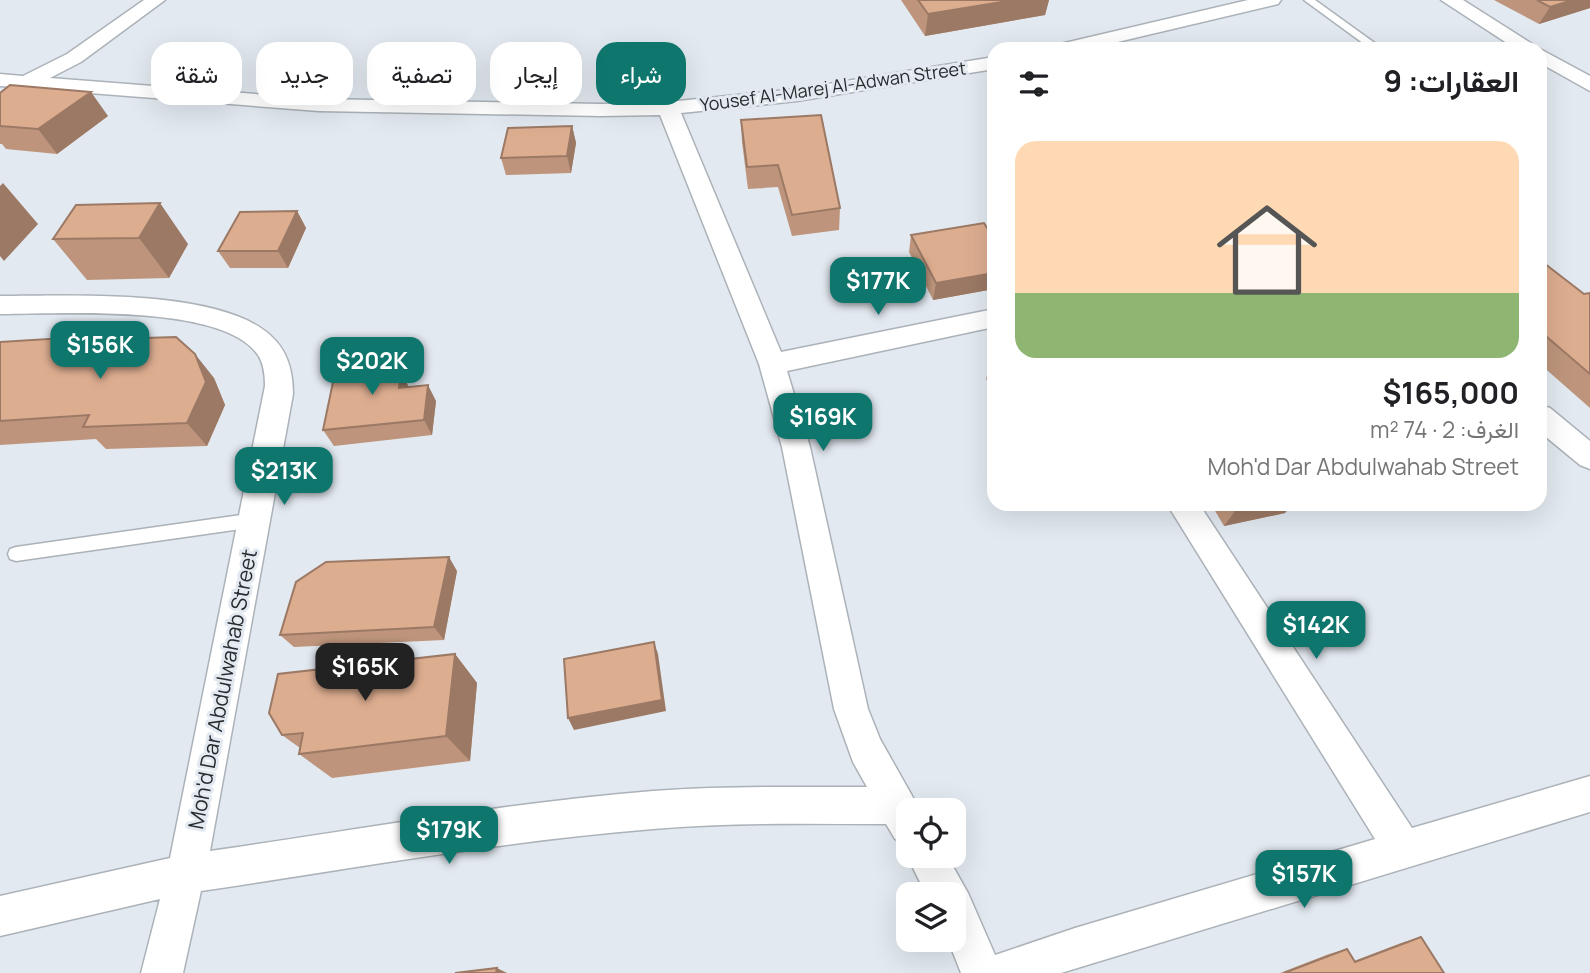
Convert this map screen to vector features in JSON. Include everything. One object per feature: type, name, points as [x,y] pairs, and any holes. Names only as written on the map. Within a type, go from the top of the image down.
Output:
[{"type":"street","points":[[27,81],[74,58],[156,0]]},
{"type":"street","points":[[1111,42],[1272,0]]},
{"type":"street","points":[[1450,0],[1519,42]]},
{"type":"street","points":[[1547,59],[1590,85]]},
{"type":"street","name":"Yousef Al-Marej Al-Adwan Street","points":[[0,80],[319,105],[466,110],[668,108],[797,95],[987,64]]},
{"type":"street","points":[[668,108],[772,364],[796,447],[851,709],[866,749],[896,805]]},
{"type":"street","name":"Moh'd Dar Abdulwahab Street","points":[[0,305],[149,308],[202,314],[257,338],[270,351],[280,372],[279,394],[186,874],[162,973]]},
{"type":"street","points":[[772,364],[987,318]]},
{"type":"street","points":[[1547,422],[1590,457]]},
{"type":"street","points":[[1186,511],[1403,848]]},
{"type":"street","points":[[1000,973],[1403,848],[1590,794]]},
{"type":"street","points":[[0,916],[186,874],[510,827],[652,810],[737,806],[896,816]]},
{"type":"street","points":[[966,935],[982,973]]},
{"type":"lane","points":[[1310,0],[1368,42]]},
{"type":"lane","points":[[16,554],[255,520]]},
{"type":"building","points":[[918,0],[1014,0],[928,14]]},
{"type":"building","points":[[1537,0],[1573,0],[1550,7]]},
{"type":"building","points":[[10,85],[91,92],[38,129],[0,126],[0,93]]},
{"type":"building","points":[[821,115],[840,208],[792,215],[778,165],[747,167],[741,120]]},
{"type":"building","points":[[572,126],[567,156],[501,158],[508,128]]},
{"type":"building","points":[[160,203],[139,238],[53,239],[76,205]]},
{"type":"building","points":[[297,211],[278,251],[218,251],[240,212]]},
{"type":"building","points":[[984,223],[987,228],[987,274],[936,283],[911,235]]},
{"type":"building","points":[[1547,265],[1584,294],[1590,293],[1590,374],[1547,337]]},
{"type":"building","points":[[80,337],[78,340],[176,337],[195,354],[206,382],[187,423],[83,427],[89,415],[0,421],[0,342]]},
{"type":"building","points":[[382,358],[379,375],[401,372],[399,388],[428,385],[424,420],[323,430],[337,363]]},
{"type":"building","points":[[449,557],[434,627],[280,635],[296,582],[326,562]]},
{"type":"building","points":[[654,642],[662,700],[568,718],[564,659]]},
{"type":"building","points":[[455,654],[446,736],[299,754],[303,733],[282,735],[269,713],[278,674]]},
{"type":"building","points":[[1421,937],[1444,973],[1284,973],[1347,949],[1355,962]]},
{"type":"building","points":[[497,968],[496,973],[455,973]]}]
